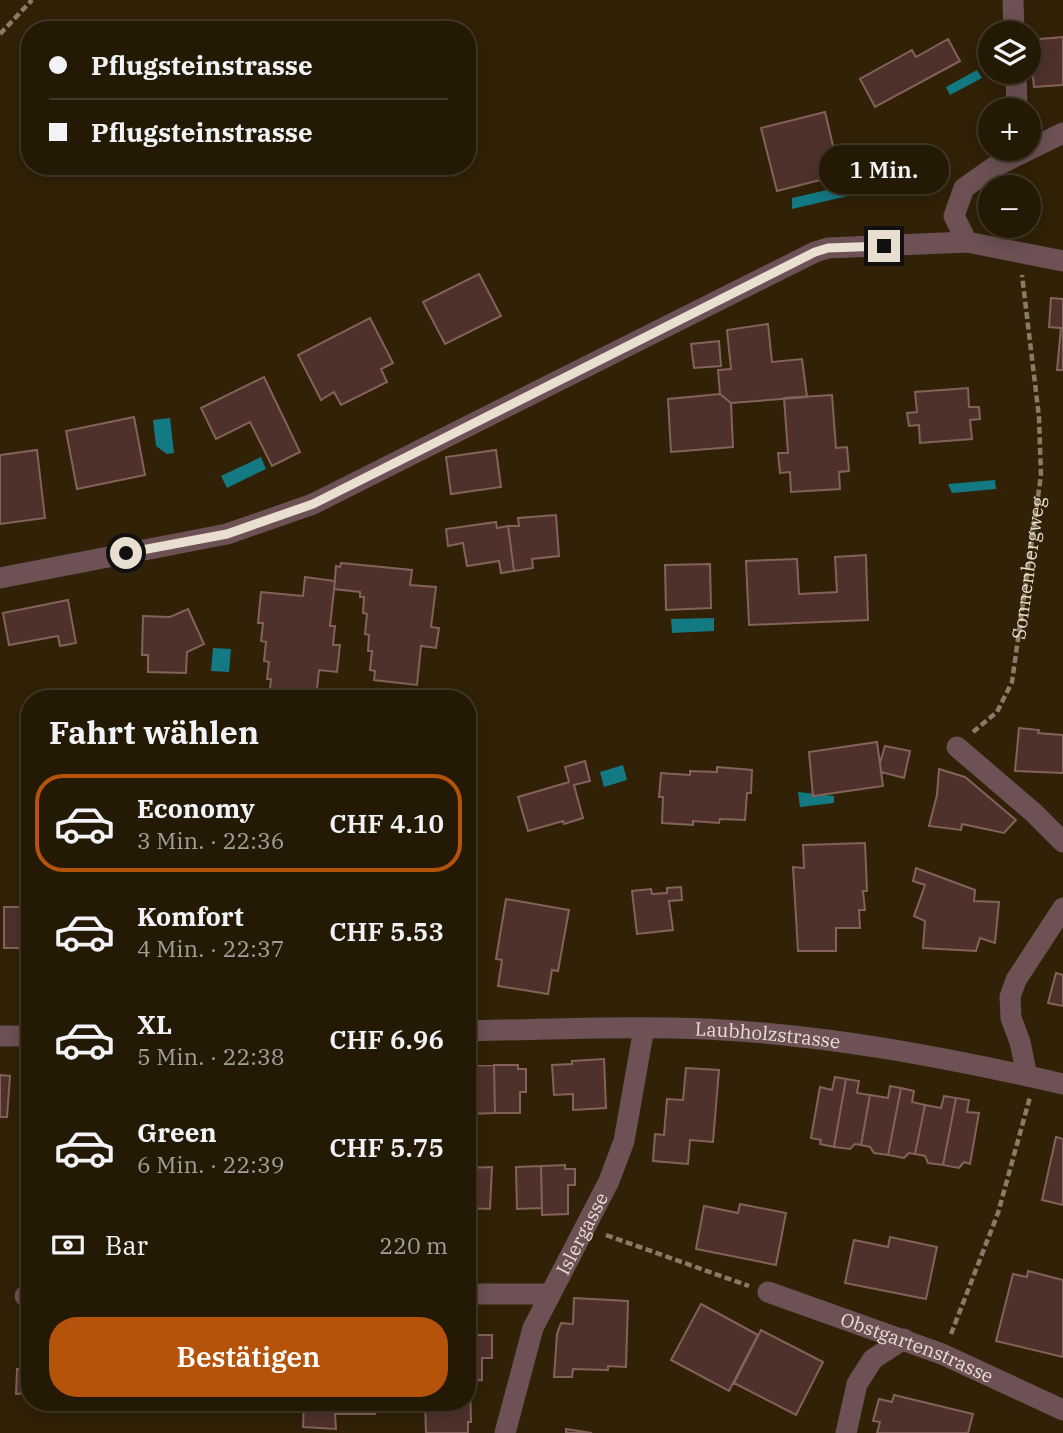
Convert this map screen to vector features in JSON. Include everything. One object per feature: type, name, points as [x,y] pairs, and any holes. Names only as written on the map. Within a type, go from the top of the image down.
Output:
[{"type":"street","points":[[1013,0],[1014,21]]},
{"type":"street","points":[[1041,142],[1063,133]]},
{"type":"street","points":[[967,242],[954,216],[964,188],[1003,161]]},
{"type":"street","points":[[0,578],[227,534],[313,504],[815,252],[828,248],[967,242],[1063,261]]},
{"type":"street","points":[[957,747],[1034,813],[1063,842]]},
{"type":"street","points":[[1027,1076],[1020,1042],[1011,1018],[1010,996],[1016,980],[1063,908]]},
{"type":"street","name":"Islergasse","points":[[505,1433],[533,1328],[609,1181],[624,1141],[644,1028]]},
{"type":"street","name":"Laubholzstrasse","points":[[476,1031],[708,1029],[865,1044],[952,1058],[1063,1084]]},
{"type":"street","points":[[0,1036],[21,1036]]},
{"type":"street","name":"Obstgartenstrasse","points":[[768,1292],[942,1354],[1063,1410]]},
{"type":"street","points":[[476,1294],[549,1294]]},
{"type":"street","points":[[846,1433],[857,1384],[873,1359],[904,1339]]},
{"type":"path","points":[[0,34],[32,0]]},
{"type":"path","name":"Sonnenbergweg","points":[[957,747],[997,712],[1012,682],[1039,488],[1039,417],[1019,251]]},
{"type":"path","points":[[942,1354],[961,1312],[998,1213],[1030,1097],[1027,1076]]},
{"type":"path","points":[[586,1227],[768,1292]]},
{"type":"water","points":[[978,72],[978,80],[950,95],[946,87]]},
{"type":"water","points":[[862,182],[865,192],[792,209],[792,198]]},
{"type":"water","points":[[170,418],[174,453],[167,454],[156,446],[153,420]]},
{"type":"water","points":[[261,457],[266,469],[227,488],[221,476]]},
{"type":"water","points":[[995,480],[996,489],[952,493],[948,484]]},
{"type":"water","points":[[714,618],[714,631],[672,633],[671,619]]},
{"type":"water","points":[[213,648],[231,649],[229,672],[211,671]]},
{"type":"water","points":[[623,765],[627,780],[604,787],[600,772]]},
{"type":"water","points":[[798,792],[834,796],[834,803],[800,807]]},
{"type":"building","points":[[1063,37],[1063,85],[1034,87],[1034,84],[1041,84],[1041,39]]},
{"type":"building","points":[[948,39],[960,61],[875,107],[860,79],[912,50],[916,57]]},
{"type":"building","points":[[825,112],[840,175],[777,191],[761,128]]},
{"type":"building","points":[[479,274],[501,316],[445,344],[423,302]]},
{"type":"building","points":[[1051,298],[1063,299],[1063,370],[1057,370],[1061,328],[1049,327]]},
{"type":"building","points":[[370,318],[393,363],[381,369],[387,382],[341,405],[334,392],[321,400],[298,355]]},
{"type":"building","points":[[768,324],[772,362],[802,359],[807,397],[731,403],[720,394],[718,370],[731,369],[727,330]]},
{"type":"building","points":[[719,341],[721,366],[694,368],[691,344]]},
{"type":"building","points":[[264,377],[300,452],[272,466],[250,422],[216,439],[201,408]]},
{"type":"building","points":[[968,388],[969,407],[979,407],[980,419],[970,420],[972,439],[920,443],[919,425],[909,426],[907,413],[917,412],[915,392]]},
{"type":"building","points":[[720,394],[731,403],[733,447],[671,452],[668,399]]},
{"type":"building","points":[[832,395],[836,448],[847,447],[849,471],[839,472],[840,489],[791,492],[790,472],[780,473],[778,453],[788,453],[784,398]]},
{"type":"building","points":[[134,417],[145,475],[77,489],[66,431]]},
{"type":"building","points":[[37,450],[45,518],[0,524],[0,455]]},
{"type":"building","points":[[496,450],[501,487],[451,494],[446,457]]},
{"type":"building","points":[[556,515],[559,556],[532,559],[533,568],[514,571],[508,526],[519,526],[518,518]]},
{"type":"building","points":[[496,522],[497,528],[508,526],[514,571],[501,573],[499,561],[467,566],[463,543],[448,546],[446,529]]},
{"type":"building","points":[[866,555],[868,620],[749,625],[746,561],[797,559],[799,594],[837,592],[835,557]]},
{"type":"building","points":[[341,563],[412,570],[410,585],[436,587],[431,627],[439,628],[436,648],[421,646],[417,685],[374,680],[375,671],[370,670],[372,651],[368,651],[369,635],[365,634],[367,614],[363,613],[364,597],[360,597],[360,592],[334,589],[336,566],[340,567]]},
{"type":"building","points":[[710,564],[711,608],[666,610],[665,565]]},
{"type":"building","points":[[305,577],[335,581],[330,626],[335,626],[333,645],[340,645],[337,672],[319,670],[317,690],[270,690],[271,679],[267,679],[269,662],[264,661],[266,642],[261,641],[263,623],[258,623],[261,592],[303,596]]},
{"type":"building","points":[[68,600],[76,643],[60,646],[58,636],[9,645],[3,613]]},
{"type":"building","points":[[188,609],[204,644],[187,652],[186,673],[148,672],[148,655],[142,655],[143,616],[170,617]]},
{"type":"building","points":[[1019,728],[1063,735],[1063,773],[1015,771]]},
{"type":"building","points":[[877,742],[883,786],[813,796],[809,752]]},
{"type":"building","points":[[885,746],[910,751],[904,778],[881,772],[880,763]]},
{"type":"building","points":[[585,761],[590,781],[574,785],[583,818],[528,831],[518,797],[569,782],[565,767]]},
{"type":"building","points":[[717,767],[752,770],[751,793],[747,793],[745,820],[720,819],[719,823],[693,821],[693,825],[662,823],[663,797],[659,797],[661,773],[690,775],[690,771],[717,772]]},
{"type":"building","points":[[939,769],[965,777],[1016,820],[1004,833],[962,824],[961,830],[929,826],[937,795]]},
{"type":"building","points":[[865,843],[867,891],[863,891],[865,910],[859,910],[860,928],[836,928],[836,951],[798,951],[793,867],[804,868],[803,845]]},
{"type":"building","points":[[916,868],[975,890],[974,901],[999,902],[995,943],[980,938],[976,951],[923,948],[925,921],[914,916],[925,885],[913,881]]},
{"type":"building","points":[[681,887],[682,900],[669,901],[673,930],[637,934],[632,891],[651,889],[652,894],[667,893],[667,888]]},
{"type":"building","points":[[506,899],[569,910],[558,971],[552,970],[548,994],[498,986],[502,960],[496,959]]},
{"type":"building","points":[[4,907],[21,907],[21,948],[4,948]]},
{"type":"building","points":[[1056,973],[1063,975],[1063,1006],[1048,1003]]},
{"type":"building","points":[[604,1059],[606,1108],[573,1110],[573,1094],[554,1095],[552,1065]]},
{"type":"building","points":[[494,1065],[495,1113],[476,1114],[476,1066]]},
{"type":"building","points":[[494,1065],[518,1065],[518,1069],[526,1069],[526,1092],[520,1092],[520,1113],[495,1113]]},
{"type":"building","points":[[686,1068],[719,1070],[713,1142],[690,1140],[688,1164],[653,1161],[655,1134],[664,1135],[667,1099],[683,1100]]},
{"type":"building","points":[[0,1075],[10,1076],[7,1117],[0,1117]]},
{"type":"building","points":[[835,1077],[846,1079],[834,1147],[820,1144],[821,1140],[811,1138],[820,1087],[832,1090]]},
{"type":"building","points":[[846,1079],[859,1081],[857,1093],[870,1095],[861,1145],[855,1144],[850,1149],[834,1147]]},
{"type":"building","points":[[890,1086],[901,1088],[888,1155],[874,1153],[870,1147],[861,1145],[870,1095],[888,1098]]},
{"type":"building","points":[[901,1088],[914,1091],[912,1102],[925,1105],[915,1154],[909,1153],[904,1158],[888,1155]]},
{"type":"building","points":[[944,1096],[956,1098],[943,1165],[928,1163],[925,1156],[915,1154],[925,1105],[941,1108]]},
{"type":"building","points":[[956,1098],[969,1100],[967,1112],[979,1113],[970,1164],[964,1162],[959,1168],[943,1165]]},
{"type":"building","points":[[1056,1137],[1063,1139],[1063,1205],[1042,1200]]},
{"type":"building","points":[[565,1165],[565,1169],[575,1169],[575,1185],[568,1185],[568,1214],[542,1215],[541,1166]]},
{"type":"building","points":[[541,1166],[542,1208],[517,1209],[516,1167]]},
{"type":"building","points":[[492,1167],[490,1209],[476,1208],[476,1168]]},
{"type":"building","points":[[740,1204],[786,1213],[776,1265],[696,1249],[704,1206],[738,1213]]},
{"type":"building","points":[[890,1237],[937,1247],[926,1299],[845,1283],[854,1240],[888,1247]]},
{"type":"building","points":[[1028,1271],[1063,1280],[1063,1357],[996,1341],[1013,1274],[1027,1277]]},
{"type":"building","points":[[574,1298],[628,1301],[626,1367],[608,1366],[608,1370],[573,1369],[572,1377],[554,1377],[557,1334],[561,1323],[573,1324]]},
{"type":"building","points":[[701,1304],[758,1335],[729,1391],[671,1360]]},
{"type":"building","points":[[761,1330],[823,1362],[796,1415],[734,1383]]},
{"type":"building","points":[[476,1335],[492,1335],[492,1358],[482,1358],[482,1380],[476,1380]]},
{"type":"building","points":[[17,1369],[21,1369],[21,1394],[16,1394]]},
{"type":"building","points":[[894,1395],[973,1414],[968,1433],[877,1433],[880,1422],[873,1421],[879,1399],[892,1402]]},
{"type":"building","points":[[304,1411],[375,1411],[375,1414],[335,1414],[336,1429],[303,1427]]},
{"type":"building","points":[[425,1411],[471,1411],[468,1433],[426,1433]]},
{"type":"building","points":[[566,1429],[592,1433],[566,1433]]},
{"type":"route","points":[[126,553],[227,534],[313,504],[815,252],[828,248],[884,246]]}]
